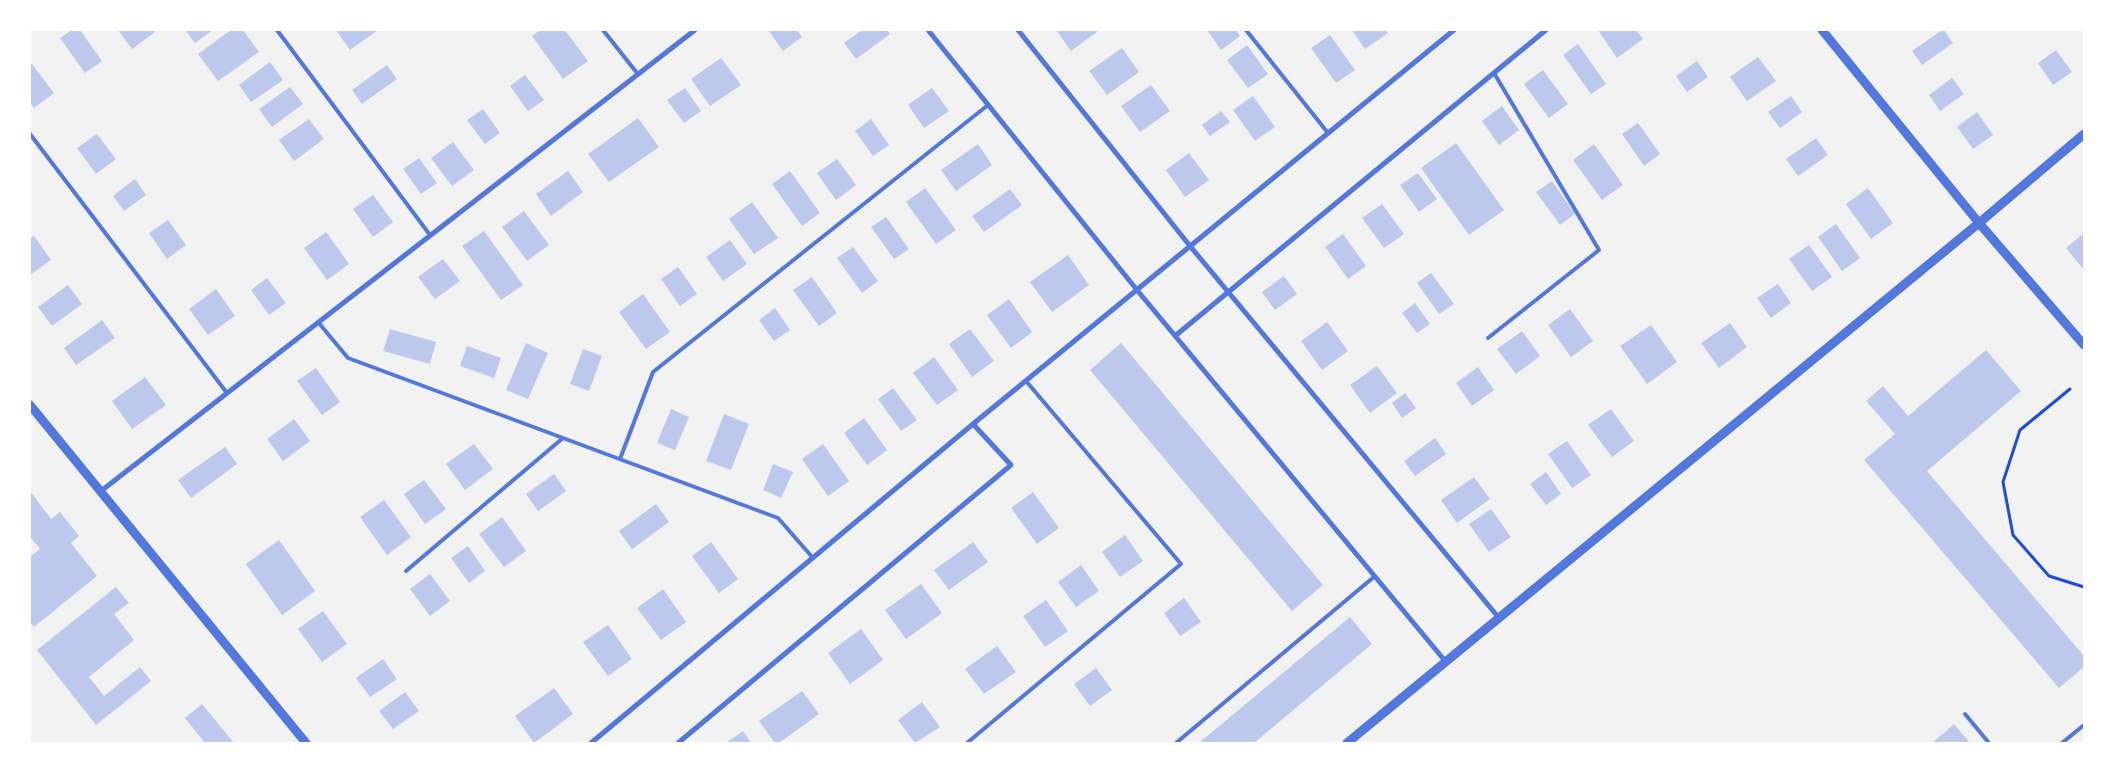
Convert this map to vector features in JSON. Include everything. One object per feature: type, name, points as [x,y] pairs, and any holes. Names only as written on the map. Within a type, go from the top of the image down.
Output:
[{"type":"street","points":[[101,491],[696,30]]},
{"type":"street","points":[[928,30],[1137,290],[1446,662]]},
{"type":"street","points":[[1018,30],[1190,246],[1499,618]]},
{"type":"street","points":[[591,743],[973,424],[1454,30]]},
{"type":"street","points":[[1175,336],[1546,30]]},
{"type":"street","points":[[1822,30],[1979,223],[2084,346]]},
{"type":"street","points":[[1347,743],[1979,223],[2084,134]]},
{"type":"street","points":[[30,405],[306,743]]},
{"type":"street","points":[[678,743],[1011,465],[973,424]]},
{"type":"lane","points":[[276,30],[430,235]]},
{"type":"lane","points":[[604,30],[637,74]]},
{"type":"lane","points":[[1246,30],[1328,134]]},
{"type":"lane","points":[[1488,338],[1599,250],[1494,73]]},
{"type":"lane","points":[[620,459],[653,372],[988,104]]},
{"type":"lane","points":[[30,134],[227,393]]},
{"type":"lane","points":[[318,322],[348,358],[778,518],[813,558]]},
{"type":"lane","points":[[967,743],[1181,564],[1026,381]]},
{"type":"lane","points":[[406,571],[564,438]]},
{"type":"lane","points":[[1176,743],[1375,576]]},
{"type":"lane","points":[[1965,714],[1989,743]]},
{"type":"lane","points":[[2062,743],[2084,725]]},
{"type":"path","points":[[2070,388],[2020,430],[2003,482],[2013,535],[2049,576],[2084,587]]},
{"type":"building","points":[[72,30],[80,30],[102,61],[85,73],[60,38]]},
{"type":"building","points":[[118,30],[154,30],[155,32],[132,49]]},
{"type":"building","points":[[185,30],[213,30],[195,43]]},
{"type":"building","points":[[231,30],[243,30],[259,52],[218,81],[198,54]]},
{"type":"building","points":[[336,30],[378,30],[350,50]]},
{"type":"building","points":[[540,30],[565,30],[588,61],[563,79],[532,36]]},
{"type":"building","points":[[768,30],[797,30],[802,37],[783,51]]},
{"type":"building","points":[[862,30],[887,30],[890,34],[856,59],[844,43]]},
{"type":"building","points":[[1056,30],[1096,30],[1097,32],[1071,51]]},
{"type":"building","points":[[1207,30],[1236,30],[1240,36],[1221,50]]},
{"type":"building","points":[[1352,30],[1386,30],[1388,33],[1365,49]]},
{"type":"building","points":[[1598,30],[1636,30],[1643,39],[1617,58]]},
{"type":"building","points":[[1944,30],[1953,43],[1922,65],[1912,51]]},
{"type":"building","points":[[1330,35],[1355,70],[1336,83],[1311,48]]},
{"type":"building","points":[[1578,44],[1606,84],[1591,94],[1563,55]]},
{"type":"building","points":[[1247,45],[1268,74],[1248,88],[1227,60]]},
{"type":"building","points":[[1122,48],[1139,72],[1107,95],[1089,71]]},
{"type":"building","points":[[2056,50],[2072,72],[2053,85],[2038,63]]},
{"type":"building","points":[[1758,57],[1776,81],[1747,101],[1730,77]]},
{"type":"building","points":[[721,58],[741,85],[710,106],[691,79]]},
{"type":"building","points":[[1697,61],[1708,77],[1687,92],[1676,76]]},
{"type":"building","points":[[270,62],[283,80],[251,102],[239,85]]},
{"type":"building","points":[[32,64],[54,93],[34,108],[30,103],[30,66]]},
{"type":"building","points":[[387,65],[397,79],[362,104],[352,90]]},
{"type":"building","points":[[1543,70],[1568,104],[1549,118],[1524,84]]},
{"type":"building","points":[[525,75],[544,100],[528,111],[510,86]]},
{"type":"building","points":[[1952,78],[1964,94],[1940,111],[1929,95]]},
{"type":"building","points":[[1151,85],[1170,111],[1140,132],[1121,106]]},
{"type":"building","points":[[290,87],[303,104],[272,127],[259,109]]},
{"type":"building","points":[[685,88],[701,111],[684,123],[667,100]]},
{"type":"building","points":[[932,88],[949,111],[924,128],[908,105]]},
{"type":"building","points":[[1253,96],[1275,127],[1255,141],[1233,110]]},
{"type":"building","points":[[1791,96],[1802,112],[1780,128],[1768,112]]},
{"type":"building","points":[[1502,106],[1519,130],[1499,145],[1482,121]]},
{"type":"building","points":[[483,109],[500,133],[485,144],[467,120]]},
{"type":"building","points":[[1221,111],[1230,122],[1210,136],[1202,125]]},
{"type":"building","points":[[1977,112],[1993,135],[1973,149],[1957,127]]},
{"type":"building","points":[[638,118],[659,147],[609,182],[588,154]]},
{"type":"building","points":[[309,119],[324,139],[294,161],[279,140]]},
{"type":"building","points":[[871,119],[889,145],[873,156],[855,131]]},
{"type":"building","points":[[1638,123],[1660,154],[1644,166],[1622,134]]},
{"type":"building","points":[[97,134],[116,159],[96,174],[77,148]]},
{"type":"building","points":[[1816,138],[1828,155],[1798,176],[1786,159]]},
{"type":"building","points":[[453,142],[474,170],[452,186],[431,158]]},
{"type":"building","points":[[1456,143],[1504,210],[1469,235],[1421,168]]},
{"type":"building","points":[[978,144],[992,165],[956,191],[941,170]]},
{"type":"building","points":[[1594,144],[1623,185],[1602,200],[1573,160]]},
{"type":"building","points":[[1189,153],[1209,180],[1185,197],[1166,170]]},
{"type":"building","points":[[419,158],[437,183],[421,194],[403,169]]},
{"type":"building","points":[[837,159],[856,185],[836,200],[817,173]]},
{"type":"building","points":[[568,171],[583,192],[551,216],[536,194]]},
{"type":"building","points":[[790,171],[820,213],[802,226],[772,184]]},
{"type":"building","points":[[1418,173],[1437,199],[1419,212],[1400,185]]},
{"type":"building","points":[[135,179],[146,195],[124,211],[113,196]]},
{"type":"building","points":[[1552,181],[1575,214],[1560,225],[1536,192]]},
{"type":"building","points":[[925,188],[956,230],[936,244],[906,202]]},
{"type":"building","points":[[1868,188],[1893,223],[1871,239],[1846,204]]},
{"type":"building","points":[[1010,189],[1022,205],[984,232],[972,216]]},
{"type":"building","points":[[373,195],[393,222],[373,237],[353,209]]},
{"type":"building","points":[[752,202],[778,238],[754,254],[729,219]]},
{"type":"building","points":[[1382,204],[1404,234],[1384,248],[1362,218]]},
{"type":"building","points":[[524,211],[549,245],[527,261],[502,227]]},
{"type":"building","points":[[886,217],[909,249],[894,259],[871,227]]},
{"type":"building","points":[[168,220],[186,245],[167,259],[149,233]]},
{"type":"building","points":[[1836,224],[1860,258],[1842,271],[1818,237]]},
{"type":"building","points":[[484,231],[523,285],[501,300],[462,246]]},
{"type":"building","points":[[326,232],[349,264],[327,280],[304,248]]},
{"type":"building","points":[[2084,233],[2084,270],[2066,248]]},
{"type":"building","points":[[1343,234],[1366,266],[1348,279],[1325,247]]},
{"type":"building","points":[[34,236],[51,260],[30,275],[30,239]]},
{"type":"building","points":[[730,240],[747,264],[723,281],[706,257]]},
{"type":"building","points":[[1809,245],[1832,277],[1812,291],[1789,259]]},
{"type":"building","points":[[853,247],[878,281],[862,293],[837,258]]},
{"type":"building","points":[[1068,255],[1089,285],[1052,312],[1030,282]]},
{"type":"building","points":[[443,259],[460,281],[435,299],[418,277]]},
{"type":"building","points":[[678,267],[697,294],[680,306],[661,279]]},
{"type":"building","points":[[1431,273],[1454,304],[1439,314],[1417,283]]},
{"type":"building","points":[[1284,276],[1297,294],[1275,310],[1262,292]]},
{"type":"building","points":[[812,277],[837,313],[819,326],[793,290]]},
{"type":"building","points":[[267,278],[286,303],[269,315],[251,290]]},
{"type":"building","points":[[1778,284],[1791,303],[1771,318],[1757,298]]},
{"type":"building","points":[[68,285],[82,304],[52,326],[38,307]]},
{"type":"building","points":[[216,289],[235,316],[208,335],[189,309]]},
{"type":"building","points":[[643,294],[670,332],[646,349],[619,312]]},
{"type":"building","points":[[1009,299],[1032,332],[1011,348],[987,315]]},
{"type":"building","points":[[1415,303],[1430,324],[1417,333],[1402,313]]},
{"type":"building","points":[[775,308],[790,330],[774,341],[759,320]]},
{"type":"building","points":[[1570,309],[1593,341],[1571,357],[1548,325]]},
{"type":"building","points":[[102,320],[115,338],[76,365],[64,348]]},
{"type":"building","points":[[1327,322],[1348,351],[1322,370],[1301,341]]},
{"type":"building","points":[[1730,323],[1747,347],[1719,368],[1701,343]]},
{"type":"building","points":[[1651,325],[1677,362],[1647,384],[1620,346]]},
{"type":"building","points":[[390,329],[436,342],[430,364],[383,351]]},
{"type":"building","points":[[970,329],[994,361],[972,377],[949,344]]},
{"type":"building","points":[[1522,331],[1540,356],[1516,374],[1497,349]]},
{"type":"building","points":[[526,343],[548,353],[528,399],[506,390]]},
{"type":"building","points":[[1121,343],[1323,585],[1292,611],[1090,370]]},
{"type":"building","points":[[467,346],[501,358],[494,378],[460,366]]},
{"type":"building","points":[[583,349],[602,356],[589,391],[570,384]]},
{"type":"building","points":[[1986,350],[2021,391],[1927,471],[2084,656],[2084,667],[2059,688],[1864,460],[1895,434],[1866,401],[1883,386],[1908,416]]},
{"type":"building","points":[[934,357],[958,390],[937,405],[913,373]]},
{"type":"building","points":[[1377,366],[1397,393],[1370,413],[1350,385]]},
{"type":"building","points":[[1478,367],[1494,390],[1472,406],[1456,383]]},
{"type":"building","points":[[316,368],[340,402],[322,415],[297,381]]},
{"type":"building","points":[[145,377],[166,405],[132,429],[112,401]]},
{"type":"building","points":[[893,388],[917,420],[901,431],[878,399]]},
{"type":"building","points":[[1405,393],[1416,408],[1402,418],[1392,403]]},
{"type":"building","points":[[671,409],[689,417],[675,450],[657,443]]},
{"type":"building","points":[[1611,409],[1634,441],[1612,457],[1588,425]]},
{"type":"building","points":[[724,414],[749,424],[731,470],[706,461]]},
{"type":"building","points":[[864,418],[887,450],[867,465],[844,433]]},
{"type":"building","points":[[294,419],[310,441],[283,461],[267,439]]},
{"type":"building","points":[[1435,438],[1446,454],[1415,476],[1404,461]]},
{"type":"building","points":[[1567,441],[1591,475],[1572,488],[1548,454]]},
{"type":"building","points":[[474,444],[493,469],[465,490],[446,464]]},
{"type":"building","points":[[823,444],[849,481],[828,496],[802,459]]},
{"type":"building","points":[[225,447],[237,464],[191,498],[178,480]]},
{"type":"building","points":[[773,464],[793,472],[781,498],[763,490]]},
{"type":"building","points":[[1546,472],[1561,494],[1546,505],[1530,484]]},
{"type":"building","points":[[554,474],[566,491],[538,511],[526,494]]},
{"type":"building","points":[[1474,477],[1490,499],[1457,523],[1441,500]]},
{"type":"building","points":[[424,480],[446,509],[425,524],[404,494]]},
{"type":"building","points":[[30,491],[51,519],[60,512],[79,536],[71,543],[97,576],[34,627],[30,622],[30,557],[40,549],[30,537]]},
{"type":"building","points":[[1033,492],[1059,528],[1037,544],[1011,508]]},
{"type":"building","points":[[384,500],[411,537],[387,555],[360,517]]},
{"type":"building","points":[[656,504],[669,522],[632,549],[619,531]]},
{"type":"building","points":[[1491,509],[1511,537],[1489,552],[1469,524]]},
{"type":"building","points":[[502,517],[526,551],[504,567],[479,534]]},
{"type":"building","points":[[1125,535],[1143,561],[1120,577],[1102,552]]},
{"type":"building","points":[[279,540],[315,591],[282,615],[246,564]]},
{"type":"building","points":[[711,542],[738,579],[719,593],[692,556]]},
{"type":"building","points":[[973,542],[988,562],[949,590],[934,570]]},
{"type":"building","points":[[468,546],[485,571],[469,583],[451,558]]},
{"type":"building","points":[[1081,565],[1099,591],[1076,607],[1058,582]]},
{"type":"building","points":[[430,574],[450,601],[430,616],[410,589]]},
{"type":"building","points":[[921,584],[942,613],[906,639],[885,610]]},
{"type":"building","points":[[116,587],[129,603],[114,614],[134,640],[89,677],[104,696],[140,667],[151,681],[96,725],[37,650]]},
{"type":"building","points":[[663,589],[686,622],[661,640],[637,608]]},
{"type":"building","points":[[1184,598],[1201,622],[1180,636],[1164,613]]},
{"type":"building","points":[[1046,600],[1068,631],[1045,647],[1023,616]]},
{"type":"building","points":[[323,611],[347,644],[322,662],[298,629]]},
{"type":"building","points":[[1350,617],[1372,644],[1254,743],[1199,743]]},
{"type":"building","points":[[608,625],[632,659],[608,676],[583,642]]},
{"type":"building","points":[[861,629],[883,660],[850,684],[828,653]]},
{"type":"building","points":[[997,646],[1016,672],[984,694],[965,669]]},
{"type":"building","points":[[383,659],[397,679],[370,697],[356,678]]},
{"type":"building","points":[[1096,668],[1112,690],[1090,706],[1074,684]]},
{"type":"building","points":[[554,688],[573,714],[534,743],[515,716]]},
{"type":"building","points":[[802,691],[819,714],[779,743],[775,743],[759,721]]},
{"type":"building","points":[[405,692],[419,711],[393,729],[379,711]]},
{"type":"building","points":[[922,702],[940,727],[915,743],[898,720]]},
{"type":"building","points":[[202,704],[234,743],[205,743],[185,718]]},
{"type":"building","points":[[1954,724],[1970,743],[1932,743]]},
{"type":"building","points":[[743,731],[751,743],[726,743]]}]
